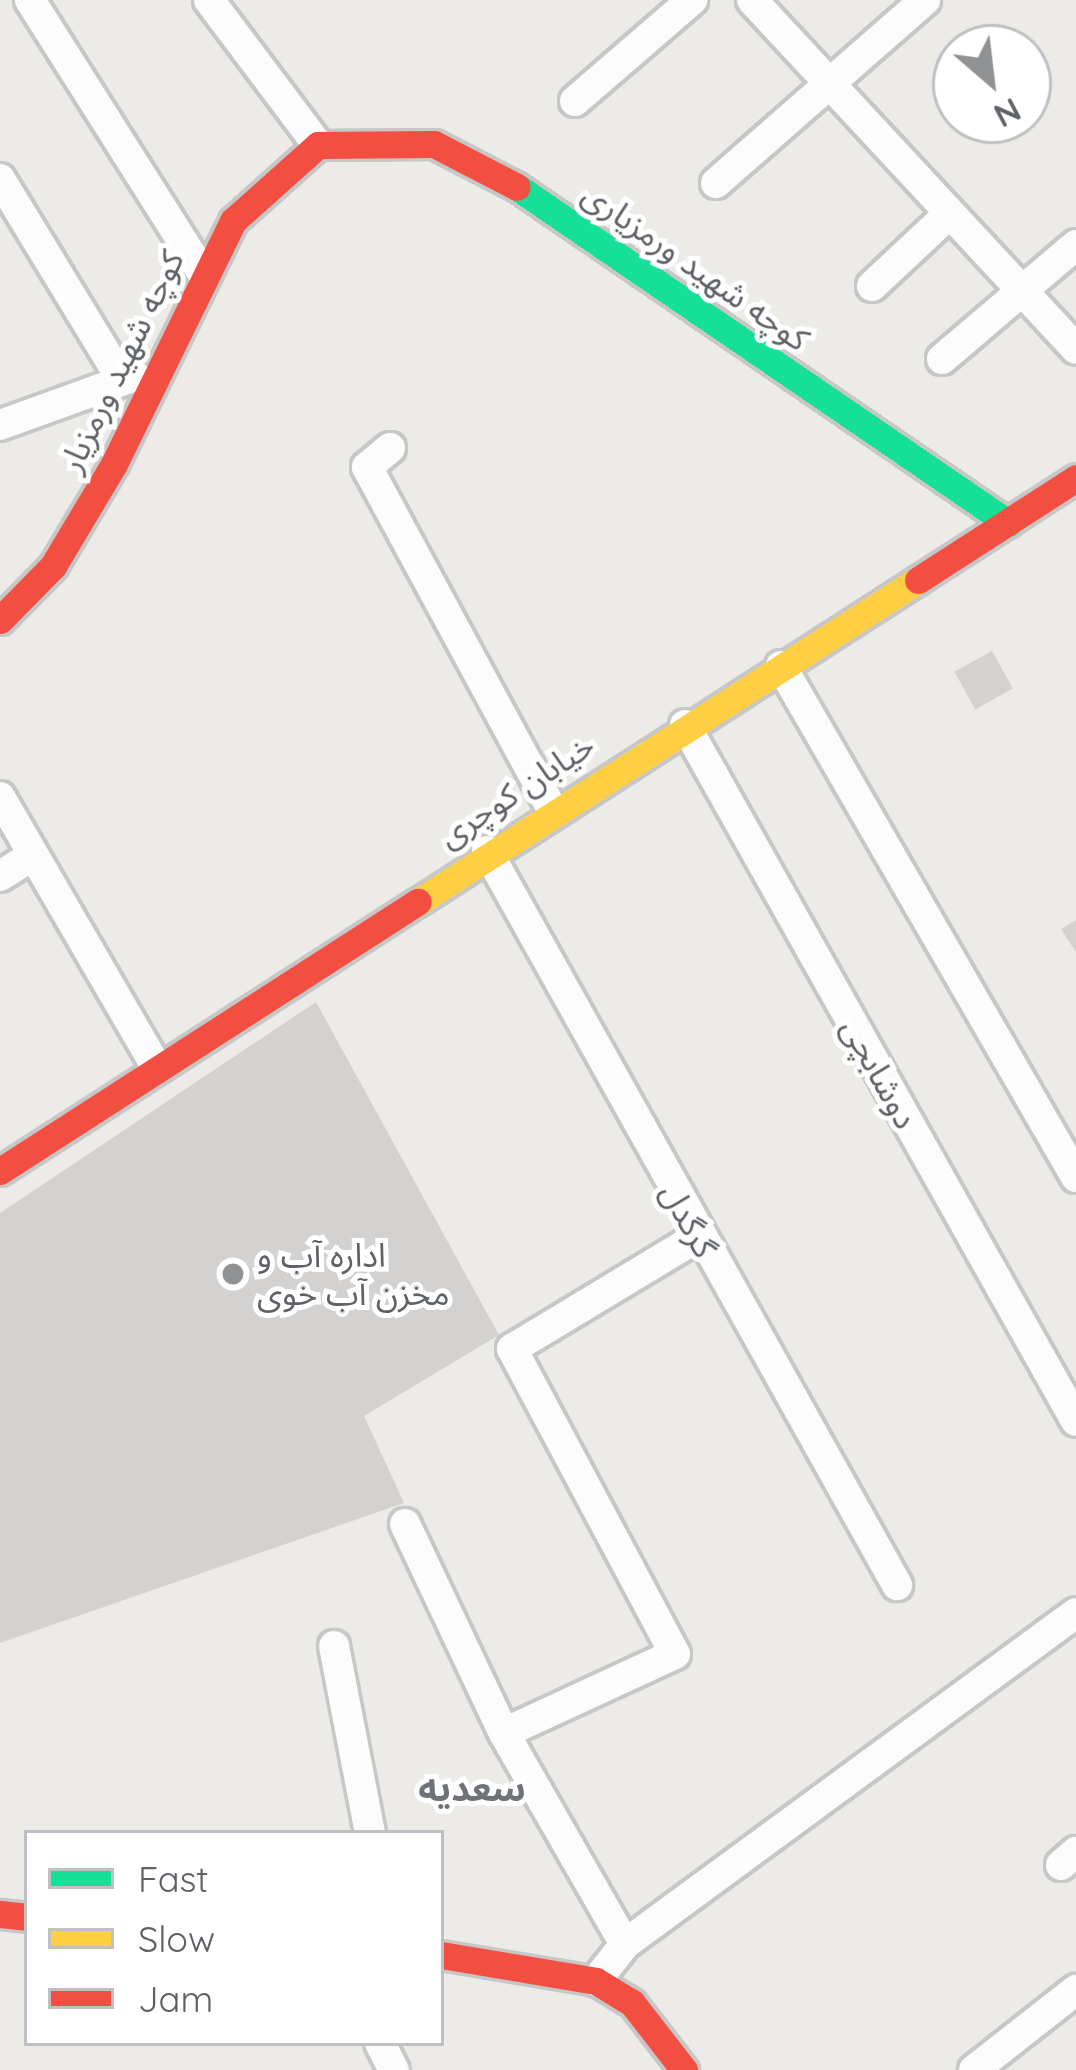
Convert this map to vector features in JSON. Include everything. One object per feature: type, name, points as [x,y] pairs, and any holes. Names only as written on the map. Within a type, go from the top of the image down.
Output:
[{"type":"street","points":[[30,0],[203,274]]},
{"type":"street","points":[[209,0],[318,145]]},
{"type":"street","points":[[575,101],[692,0]]},
{"type":"street","points":[[752,0],[1076,349]]},
{"type":"street","points":[[716,183],[925,0]]},
{"type":"street","name":"کوچه شهید ورمزیاری","points":[[318,145],[434,144],[490,168],[1008,523]]},
{"type":"street","name":"کوچه شهید ورمزیار","points":[[0,620],[53,566],[232,221],[318,145]]},
{"type":"street","points":[[0,179],[118,375]]},
{"type":"street","points":[[872,286],[949,214]]},
{"type":"street","points":[[942,358],[1076,245]]},
{"type":"street","points":[[3,413],[118,375],[151,377]]},
{"type":"street","points":[[390,448],[367,467],[552,808]]},
{"type":"street","name":"خیابان کوچری","points":[[0,1171],[552,808],[1076,478]]},
{"type":"street","points":[[781,666],[1076,1177]]},
{"type":"street","name":"دوشابچی","points":[[685,725],[1076,1421]]},
{"type":"street","points":[[0,797],[157,1068]]},
{"type":"street","name":"گرگدل","points":[[487,851],[896,1585]]},
{"type":"street","points":[[0,876],[33,855]]},
{"type":"street","points":[[504,1733],[675,1654],[512,1349],[698,1237]]},
{"type":"street","points":[[405,1524],[504,1733],[625,1944]]},
{"type":"street","points":[[596,1981],[625,1944],[716,1885],[1076,1613]]},
{"type":"street","points":[[334,1646],[369,1830]]},
{"type":"street","points":[[444,1956],[596,1981],[632,2002],[684,2070]]},
{"type":"street","points":[[974,2070],[1076,1990]]},
{"type":"building","points":[[992,651],[1013,689],[975,709],[954,672]]},
{"type":"building","points":[[1076,920],[1076,952],[1061,929]]},
{"type":"building","name":"اداره آب و مخزن آب خوی","points":[[316,1002],[499,1335],[364,1416],[404,1503],[0,1643],[0,1213]]},
{"type":"traffic: fast","points":[[517,187],[1008,523]]},
{"type":"traffic: slow","points":[[418,902],[918,580]]},
{"type":"traffic: jam","points":[[0,620],[53,566],[114,464],[233,221],[318,145],[434,144],[517,187]]},
{"type":"traffic: jam","points":[[918,580],[1076,478]]},
{"type":"traffic: jam","points":[[0,1171],[418,902]]},
{"type":"traffic: jam","points":[[0,1914],[24,1917]]},
{"type":"traffic: jam","points":[[444,1956],[596,1981],[632,2003],[684,2070]]},
{"type":"place","name":"اداره آب و مخزن آب خوی","points":[[233,1274]]},
{"type":"district","name":"سعدیه","points":[[472,1788]]}]
